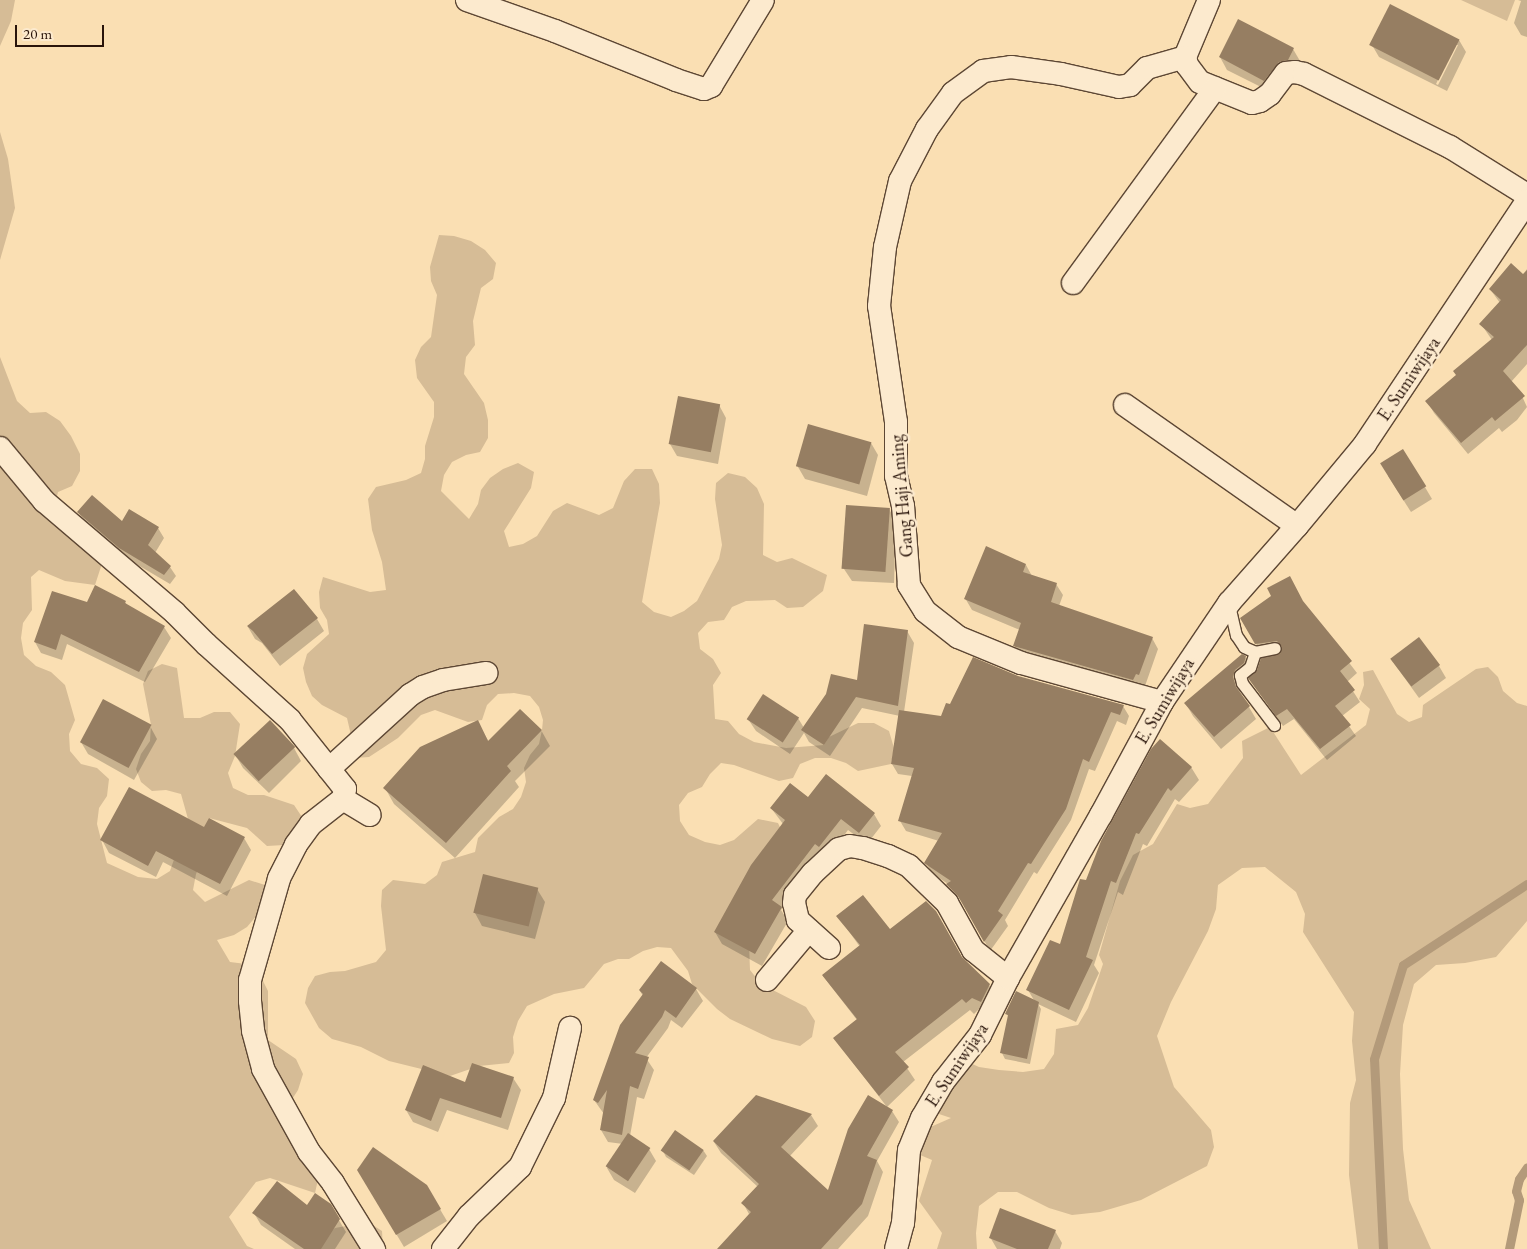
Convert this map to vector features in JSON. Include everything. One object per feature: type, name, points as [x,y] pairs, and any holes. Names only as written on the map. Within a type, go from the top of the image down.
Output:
[{"type":"street","points":[[467,0],[555,31],[676,80],[704,89],[711,86],[763,0]]},
{"type":"street","points":[[1209,0],[1184,57],[1187,65],[1200,82],[1252,103],[1260,101],[1270,94],[1286,74],[1295,72],[1304,74],[1450,147],[1527,195]]},
{"type":"street","name":"Gang Haji Aming","points":[[1162,702],[1021,663],[958,637],[925,611],[909,585],[905,526],[896,476],[896,422],[879,306],[885,247],[900,181],[927,129],[953,93],[983,71],[1011,67],[1061,74],[1119,87],[1130,85],[1147,68],[1184,57]]},
{"type":"street","points":[[1073,283],[1215,88]]},
{"type":"street","name":"E. Sumiwijaya","points":[[896,1249],[903,1223],[909,1150],[922,1118],[943,1082],[980,1034],[1008,978],[1101,815],[1162,702],[1228,603],[1297,526],[1365,444],[1527,201]]},
{"type":"street","points":[[1125,405],[1297,526]]},
{"type":"street","points":[[0,448],[44,501],[175,612],[206,644],[290,720],[345,789],[342,799],[311,824],[296,845],[279,879],[250,980],[250,1001],[253,1031],[263,1069],[309,1152],[333,1183],[374,1249]]},
{"type":"street","points":[[329,769],[410,695],[423,687],[443,680],[486,673]]},
{"type":"street","points":[[342,799],[370,815]]},
{"type":"street","points":[[829,948],[798,920],[794,903],[795,895],[813,873],[839,849],[850,846],[863,848],[888,856],[909,866],[947,903],[973,950],[1008,978]]},
{"type":"street","points":[[767,980],[809,930]]},
{"type":"street","points":[[443,1249],[469,1216],[520,1167],[554,1098],[570,1028]]},
{"type":"lane","points":[[1228,603],[1236,635],[1244,647],[1255,652],[1275,648]]},
{"type":"lane","points":[[1255,652],[1250,667],[1240,675],[1242,683],[1274,724]]},
{"type":"shaded area","points":[[0,0],[15,0],[11,21],[0,46]]},
{"type":"shaded area","points":[[1461,0],[1515,0],[1507,21]]},
{"type":"shaded area","points":[[0,132],[8,159],[15,208],[0,260]]},
{"type":"shaded area","points":[[439,235],[454,236],[471,241],[485,250],[496,263],[493,279],[481,288],[473,321],[475,345],[466,357],[464,374],[484,403],[488,420],[488,438],[480,452],[466,455],[452,462],[444,475],[441,491],[469,519],[478,504],[481,490],[490,478],[503,469],[518,463],[534,472],[531,488],[504,531],[509,547],[523,544],[537,536],[553,511],[567,503],[599,515],[613,508],[624,481],[635,469],[652,469],[659,484],[660,503],[642,602],[654,612],[671,617],[684,611],[697,601],[719,559],[722,545],[715,499],[716,483],[728,473],[745,477],[757,488],[764,504],[763,555],[777,562],[792,558],[827,575],[823,591],[803,607],[787,608],[775,600],[746,601],[732,607],[724,620],[708,622],[698,633],[700,649],[713,659],[721,673],[713,685],[715,719],[728,721],[739,734],[754,742],[786,748],[824,745],[829,737],[858,723],[874,723],[889,731],[894,748],[891,764],[858,771],[846,763],[831,758],[815,758],[800,764],[793,778],[779,781],[734,765],[721,763],[710,774],[702,787],[688,793],[679,805],[680,821],[689,835],[705,842],[720,845],[734,840],[758,819],[778,823],[785,838],[749,944],[750,970],[761,984],[806,1007],[815,1021],[812,1037],[800,1046],[772,1039],[730,1019],[692,984],[688,971],[671,948],[657,947],[643,951],[629,959],[618,959],[604,964],[584,988],[554,994],[527,1006],[518,1021],[513,1037],[514,1053],[509,1063],[479,1066],[450,1076],[389,1061],[361,1047],[332,1039],[319,1028],[305,1003],[308,988],[315,976],[345,971],[376,962],[386,950],[381,906],[382,890],[393,880],[425,884],[437,875],[442,862],[475,852],[478,838],[499,817],[513,809],[521,797],[526,782],[524,768],[530,755],[539,744],[542,730],[543,720],[539,707],[530,696],[514,693],[498,694],[487,705],[482,720],[468,722],[435,710],[421,715],[398,738],[369,757],[355,758],[349,746],[350,731],[347,718],[322,705],[312,696],[303,668],[307,654],[329,634],[327,620],[320,608],[319,592],[323,577],[370,592],[386,590],[382,562],[372,530],[368,499],[376,487],[406,480],[421,473],[425,459],[425,446],[434,417],[434,402],[417,378],[415,360],[421,347],[431,337],[437,295],[431,281],[430,267]]},
{"type":"shaded area","points":[[0,357],[17,401],[30,413],[46,412],[60,421],[71,436],[80,454],[80,471],[72,486],[58,492],[54,508],[109,542],[95,585],[65,581],[39,570],[31,577],[32,610],[23,623],[21,638],[24,655],[36,666],[51,672],[65,685],[75,720],[69,734],[70,751],[81,764],[97,768],[109,779],[107,796],[99,808],[97,824],[107,863],[138,877],[157,879],[170,871],[188,819],[181,794],[166,790],[152,791],[141,782],[136,769],[141,754],[150,741],[151,725],[143,684],[148,671],[162,664],[177,668],[184,718],[200,718],[214,712],[230,712],[240,724],[235,756],[228,773],[233,788],[248,795],[264,795],[294,805],[304,820],[284,845],[267,846],[247,828],[209,818],[203,859],[196,874],[193,890],[205,902],[249,880],[265,885],[257,915],[247,927],[234,935],[217,940],[230,962],[246,964],[260,975],[268,991],[268,1040],[296,1059],[303,1074],[298,1090],[289,1104],[319,1175],[315,1193],[270,1178],[256,1182],[229,1217],[247,1246],[254,1249],[0,1249]]},
{"type":"shaded area","points":[[1488,667],[1498,677],[1503,691],[1517,703],[1527,706],[1527,921],[1496,957],[1465,963],[1436,965],[1414,984],[1403,1025],[1400,1074],[1403,1149],[1409,1200],[1431,1249],[1358,1249],[1349,1175],[1350,1103],[1356,1080],[1352,1041],[1354,1012],[1303,932],[1305,914],[1296,892],[1265,867],[1242,868],[1218,885],[1216,909],[1208,931],[1171,1002],[1157,1036],[1174,1087],[1211,1130],[1214,1147],[1207,1166],[1141,1200],[1100,1212],[1072,1215],[1049,1208],[1017,1192],[998,1192],[979,1206],[976,1233],[977,1249],[937,1249],[942,1233],[919,1201],[932,1160],[913,1152],[926,1129],[951,1118],[930,1111],[959,1058],[979,1067],[999,1070],[1023,1072],[1044,1069],[1054,1054],[1056,1029],[1078,1025],[1088,1008],[1103,964],[1099,955],[1120,881],[1133,855],[1153,844],[1177,804],[1190,808],[1208,804],[1243,758],[1242,741],[1270,727],[1301,775],[1366,725],[1370,709],[1359,699],[1364,685],[1363,672],[1373,670],[1397,714],[1409,722],[1422,717],[1423,705],[1476,669]]},
{"type":"shaded area","points":[[368,1222],[382,1231],[383,1249],[308,1249],[335,1228]]},
{"type":"building","points":[[1390,4],[1459,39],[1439,80],[1369,45]]},
{"type":"building","points":[[1238,19],[1294,48],[1288,60],[1279,62],[1264,81],[1219,57]]},
{"type":"building","points":[[1511,263],[1523,274],[1527,270],[1527,345],[1503,371],[1525,396],[1495,421],[1492,417],[1461,443],[1425,401],[1456,375],[1453,371],[1494,337],[1479,324],[1501,300],[1489,289]]},
{"type":"building","points":[[678,396],[720,404],[711,452],[669,444]]},
{"type":"building","points":[[808,424],[871,442],[859,484],[796,466]]},
{"type":"building","points":[[1403,449],[1426,486],[1403,501],[1380,463]]},
{"type":"building","points":[[92,495],[122,521],[129,509],[159,527],[148,545],[171,566],[164,575],[119,548],[77,512]]},
{"type":"building","points":[[846,505],[890,508],[885,572],[842,569]]},
{"type":"building","points":[[986,546],[1026,564],[1023,572],[1057,583],[1051,602],[1153,637],[1139,675],[1136,674],[1133,680],[1013,646],[1021,623],[964,599]]},
{"type":"building","points":[[1290,576],[1303,601],[1352,661],[1340,671],[1355,690],[1335,706],[1351,725],[1320,749],[1287,709],[1276,716],[1248,678],[1257,670],[1261,658],[1280,654],[1282,647],[1277,641],[1255,644],[1240,618],[1271,596],[1267,588]]},
{"type":"building","points":[[95,585],[126,601],[125,603],[165,626],[139,672],[61,634],[56,650],[34,642],[52,591],[87,602]]},
{"type":"building","points":[[294,589],[318,618],[272,654],[247,626]]},
{"type":"building","points":[[864,624],[908,630],[898,706],[856,697],[824,745],[801,730],[826,694],[831,674],[857,680]]},
{"type":"building","points":[[1419,637],[1440,665],[1411,687],[1390,659]]},
{"type":"building","points":[[1242,654],[1246,656],[1244,663],[1235,670],[1233,677],[1236,687],[1250,706],[1214,737],[1184,703]]},
{"type":"building","points":[[973,657],[1018,676],[1124,705],[1120,715],[1111,712],[1089,762],[1083,759],[1066,809],[1031,864],[1028,863],[998,911],[1003,915],[984,942],[958,896],[946,884],[951,881],[924,863],[942,833],[898,821],[914,768],[891,764],[899,710],[941,716],[946,703],[950,704]]},
{"type":"building","points":[[763,694],[799,717],[783,743],[747,719]]},
{"type":"building","points":[[103,699],[152,725],[129,768],[80,742]]},
{"type":"building","points":[[520,709],[542,730],[507,766],[511,771],[446,843],[383,788],[420,747],[478,720],[488,741]]},
{"type":"building","points":[[270,720],[295,747],[259,781],[233,754]]},
{"type":"building","points":[[1160,739],[1192,767],[1171,791],[1168,788],[1139,834],[1136,833],[1116,883],[1111,881],[1086,957],[1093,960],[1069,1010],[1026,990],[1050,940],[1060,944],[1080,879],[1086,880],[1101,841],[1151,749]]},
{"type":"building","points":[[826,774],[875,813],[859,833],[841,819],[819,847],[815,844],[772,900],[782,907],[755,954],[714,932],[751,865],[785,820],[770,808],[790,783],[808,797]]},
{"type":"building","points":[[129,787],[204,827],[209,818],[245,837],[220,884],[156,851],[148,866],[100,840]]},
{"type":"building","points":[[483,874],[538,888],[529,927],[473,913]]},
{"type":"building","points":[[863,895],[890,929],[926,901],[936,911],[962,957],[990,984],[981,1002],[972,998],[966,1003],[962,999],[895,1052],[909,1067],[879,1096],[833,1038],[857,1019],[822,975],[860,945],[836,916]]},
{"type":"building","points":[[661,961],[697,988],[676,1018],[665,1010],[662,1017],[635,1053],[649,1057],[638,1089],[630,1086],[622,1135],[600,1130],[607,1090],[598,1103],[593,1100],[620,1025],[643,994],[639,990]]},
{"type":"building","points":[[1016,991],[1039,1002],[1027,1059],[1000,1053],[1008,1015],[1005,1014]]},
{"type":"building","points":[[472,1063],[514,1077],[501,1118],[440,1098],[431,1121],[405,1110],[423,1065],[465,1082]]},
{"type":"building","points":[[756,1095],[812,1114],[781,1147],[828,1190],[848,1129],[868,1095],[893,1110],[867,1156],[877,1160],[862,1204],[821,1249],[717,1249],[751,1212],[741,1203],[759,1184],[713,1141]]},
{"type":"building","points":[[675,1130],[704,1150],[689,1171],[661,1150]]},
{"type":"building","points":[[628,1133],[650,1148],[628,1181],[606,1166]]},
{"type":"building","points":[[373,1147],[427,1185],[441,1209],[396,1235],[357,1170]]},
{"type":"building","points":[[277,1181],[307,1205],[315,1193],[331,1204],[340,1219],[321,1249],[304,1249],[252,1213]]},
{"type":"building","points":[[1000,1208],[1056,1230],[1048,1249],[1017,1249],[989,1238]]},
{"type":"waterway","points":[[1383,1249],[1374,1059],[1403,965],[1527,884]]},
{"type":"waterway","points":[[1509,1249],[1519,1200],[1516,1191],[1519,1179],[1527,1167]]}]
